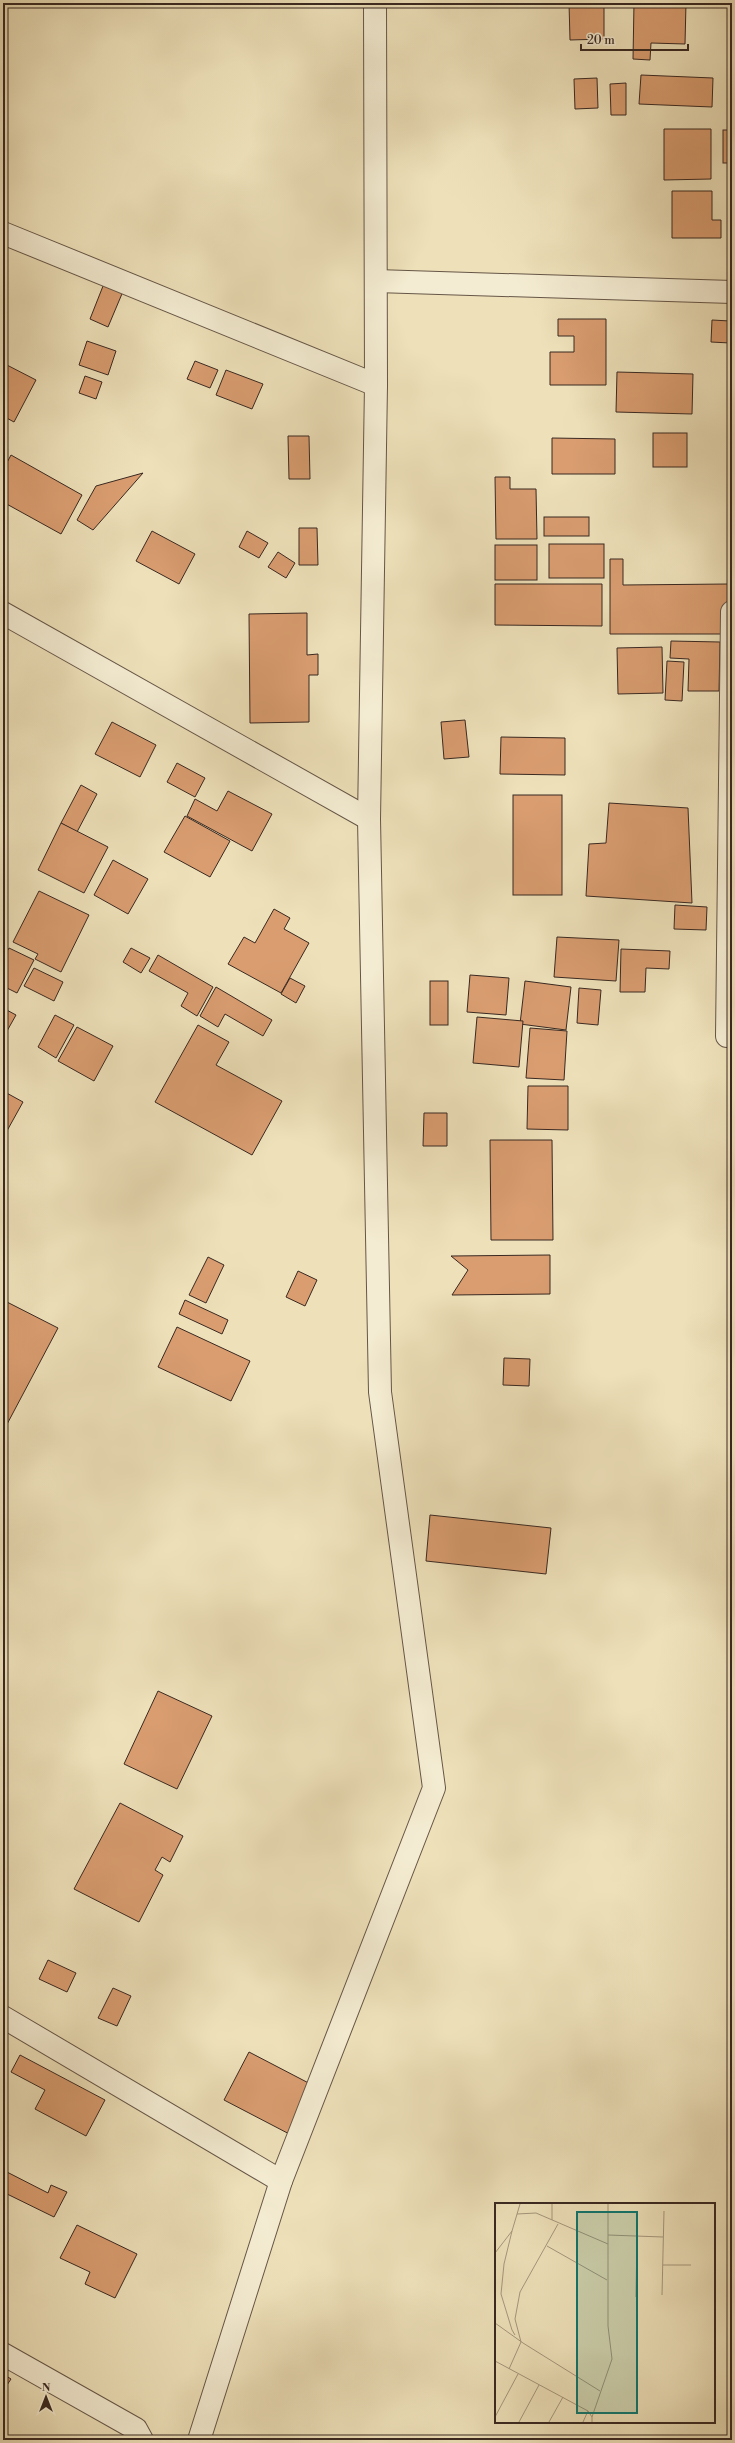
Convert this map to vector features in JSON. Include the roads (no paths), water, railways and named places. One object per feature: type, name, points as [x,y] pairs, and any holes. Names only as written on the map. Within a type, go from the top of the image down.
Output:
[{"type":"street","points":[[199,2440],[281,2181],[434,1788],[380,1392],[369,819],[376,384],[375,3]]},
{"type":"street","points":[[3,233],[376,384]]},
{"type":"street","points":[[376,281],[732,292]]},
{"type":"street","points":[[727,1036],[732,612]]},
{"type":"street","points":[[3,613],[369,819]]},
{"type":"street","points":[[3,2017],[281,2181]]},
{"type":"street","points":[[3,2354],[136,2436]]}]
